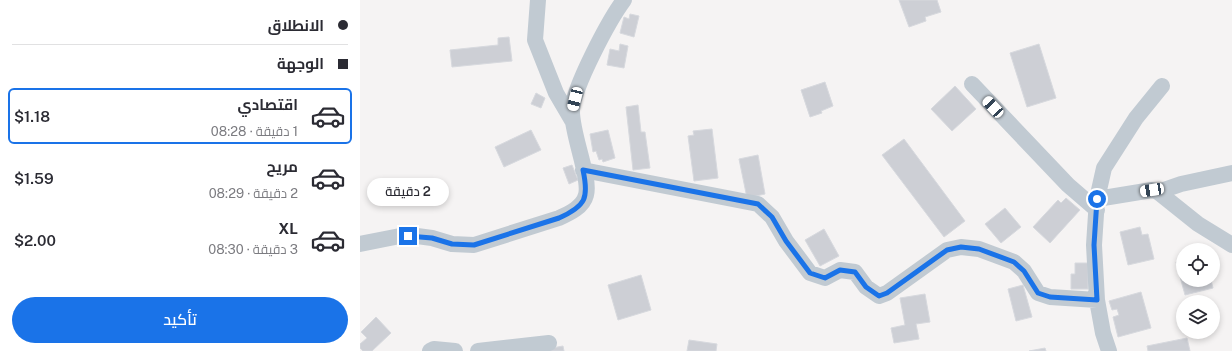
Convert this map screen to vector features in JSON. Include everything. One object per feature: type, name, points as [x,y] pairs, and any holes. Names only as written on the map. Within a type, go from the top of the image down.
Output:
[{"type":"street","points":[[538,0],[535,40],[556,93],[573,122]]},
{"type":"street","points":[[360,244],[400,236],[411,236],[432,238],[452,244],[474,245],[571,213],[584,199],[587,188],[573,122],[572,110],[582,80],[614,14],[624,0]]},
{"type":"street","points":[[972,84],[1068,185],[1097,205],[1152,190],[1158,192],[1198,224],[1232,245]]},
{"type":"street","points":[[1109,351],[1103,333],[1097,300],[1094,245],[1097,205],[1104,168],[1136,118],[1162,86]]},
{"type":"street","points":[[583,170],[758,204],[772,217],[786,241],[810,273],[825,278],[840,270],[855,272],[866,287],[879,296],[887,293],[947,250],[961,247],[979,249],[1014,262],[1024,271],[1038,293],[1050,297],[1097,300]]},
{"type":"street","points":[[1158,192],[1181,184],[1232,173]]},
{"type":"street","points":[[478,351],[549,343]]},
{"type":"street","points":[[430,351],[434,349],[455,351]]},
{"type":"building","points":[[899,0],[937,0],[941,12],[925,17],[926,21],[909,27]]},
{"type":"building","points":[[630,14],[639,16],[634,37],[620,33],[624,17],[629,19]]},
{"type":"building","points":[[509,37],[512,61],[452,67],[450,50],[498,45],[498,38]]},
{"type":"building","points":[[620,44],[628,46],[624,68],[607,65],[610,49],[619,51]]},
{"type":"building","points":[[1039,44],[1056,98],[1027,107],[1010,53]]},
{"type":"building","points":[[825,82],[833,106],[821,111],[822,113],[810,117],[801,90]]},
{"type":"building","points":[[955,86],[976,109],[952,131],[931,109]]},
{"type":"building","points":[[536,93],[545,98],[541,108],[531,104]]},
{"type":"building","points":[[638,105],[641,132],[645,132],[650,168],[633,170],[626,107]]},
{"type":"building","points":[[712,129],[718,178],[694,181],[688,136],[694,135],[693,131]]},
{"type":"building","points":[[531,130],[541,150],[504,167],[495,147]]},
{"type":"building","points":[[608,130],[615,158],[603,162],[602,159],[599,160],[596,151],[593,152],[590,134]]},
{"type":"building","points":[[904,139],[965,221],[944,237],[882,155]]},
{"type":"building","points":[[758,155],[765,194],[747,198],[739,159]]},
{"type":"building","points":[[572,165],[578,180],[569,184],[563,168]]},
{"type":"building","points":[[1066,198],[1080,210],[1050,243],[1033,227],[1058,200],[1061,203]]},
{"type":"building","points":[[1005,208],[1021,227],[1001,243],[985,224]]},
{"type":"building","points":[[1140,227],[1142,235],[1148,234],[1154,259],[1128,265],[1120,232]]},
{"type":"building","points":[[824,229],[839,256],[820,266],[805,240]]},
{"type":"building","points":[[1075,263],[1088,263],[1088,289],[1071,289],[1071,274],[1075,274]]},
{"type":"building","points":[[641,275],[651,310],[618,320],[608,285]]},
{"type":"building","points":[[1023,285],[1032,317],[1016,321],[1008,289]]},
{"type":"building","points":[[1183,287],[1213,287],[1213,288],[1185,295]]},
{"type":"building","points":[[1141,292],[1151,328],[1118,337],[1113,317],[1119,315],[1117,309],[1112,310],[1109,301]]},
{"type":"building","points":[[925,294],[930,322],[916,324],[919,339],[894,343],[891,328],[905,325],[900,298]]},
{"type":"building","points":[[376,317],[391,333],[372,351],[363,351],[360,348],[360,344],[367,338],[361,332]]},
{"type":"building","points":[[1187,339],[1190,351],[1148,351],[1147,346]]},
{"type":"building","points":[[689,340],[717,344],[716,351],[687,351]]},
{"type":"building","points":[[563,346],[564,351],[535,351]]},
{"type":"building","points":[[1045,348],[1046,351],[1029,351]]},
{"type":"route","points":[[408,236],[432,238],[444,243],[474,245],[559,218],[571,213],[584,199],[587,188],[583,170],[758,204],[772,217],[786,241],[810,273],[825,278],[840,270],[855,272],[866,287],[879,296],[887,293],[947,250],[961,247],[979,249],[1014,262],[1024,271],[1038,293],[1050,297],[1097,300],[1094,245],[1097,199]]}]
